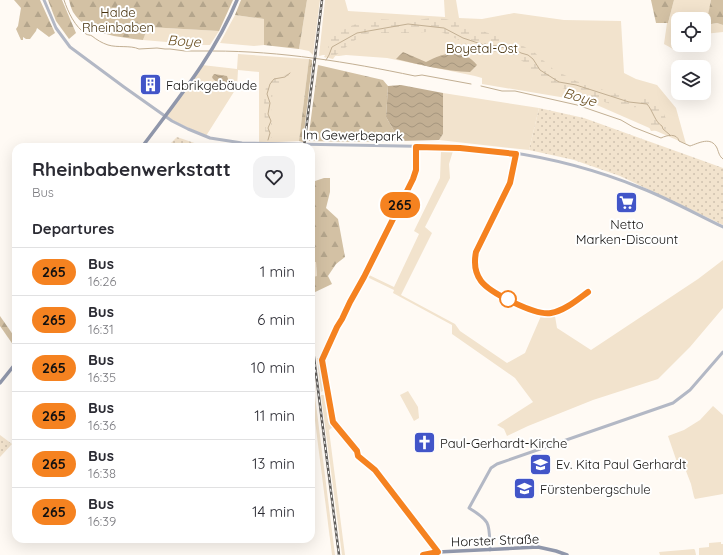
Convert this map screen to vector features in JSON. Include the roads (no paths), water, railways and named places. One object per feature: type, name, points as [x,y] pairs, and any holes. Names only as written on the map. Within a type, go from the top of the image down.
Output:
[{"type":"main road","points":[[145,143],[166,116],[210,51],[227,23],[237,0]]},
{"type":"main road","points":[[0,383],[12,368]]},
{"type":"main road","name":"Horster Straße","points":[[423,555],[438,552],[538,547],[556,550],[567,555]]},
{"type":"street","name":"Im Gewerbepark","points":[[44,0],[56,28],[75,51],[184,128],[210,138],[233,143]]},
{"type":"street","name":"Im Gewerbepark","points":[[315,145],[483,149],[541,159],[596,172],[630,184],[669,200],[723,227]]},
{"type":"street","points":[[490,550],[489,528],[484,518],[469,508],[491,468],[497,464],[674,403],[690,390],[723,352]]},
{"type":"water","points":[[403,52],[426,62],[446,54],[459,54],[471,59],[477,65],[470,72],[442,69],[396,59]]},
{"type":"water","points":[[214,74],[227,76],[230,85],[225,88],[213,79],[212,77]]},
{"type":"water","points":[[401,85],[443,93],[443,134],[439,140],[400,141],[386,117],[388,86]]},
{"type":"waterway","name":"Boye","points":[[64,0],[78,27],[82,31],[108,45],[139,49],[157,48],[185,51],[210,51]]},
{"type":"waterway","name":"Boye","points":[[326,60],[332,47],[357,33],[408,24],[444,28],[463,38],[484,45],[505,48]]},
{"type":"waterway","name":"Boye","points":[[499,46],[505,45]]},
{"type":"waterway","name":"Boye","points":[[509,46],[514,49]]},
{"type":"waterway","name":"Boye","points":[[509,49],[528,55],[533,59],[540,70],[559,82],[576,85],[629,102],[647,104],[663,129],[670,135]]},
{"type":"waterway","name":"Boye","points":[[213,51],[264,53],[314,58],[415,76],[422,75],[471,84]]},
{"type":"waterway","points":[[268,140],[270,133],[268,128],[271,121],[268,114],[270,103],[267,94],[270,84],[274,79],[285,77],[290,73]]},
{"type":"waterway","name":"Boye","points":[[481,86],[502,91],[515,91],[577,105],[621,120],[633,127],[661,138],[674,136],[678,138],[679,141],[690,146],[705,141],[712,142],[723,159]]},
{"type":"railway","points":[[304,143],[322,0]]},
{"type":"railway","points":[[315,366],[339,555]]},
{"type":"place","name":"Fabrikgebäude","points":[[150,85]]},
{"type":"place","name":"Netto Marken-Discount","points":[[627,202]]},
{"type":"place","name":"Paul-Gerhardt-Kirche","points":[[424,443]]},
{"type":"place","name":"Ev. Kita Paul Gerhardt","points":[[541,464]]},
{"type":"place","name":"Fürstenbergschule","points":[[525,489]]},
{"type":"park label","name":"Halde Rheinbaben","points":[[118,20]]},
{"type":"park label","name":"Boyetal-Ost","points":[[482,48]]}]
